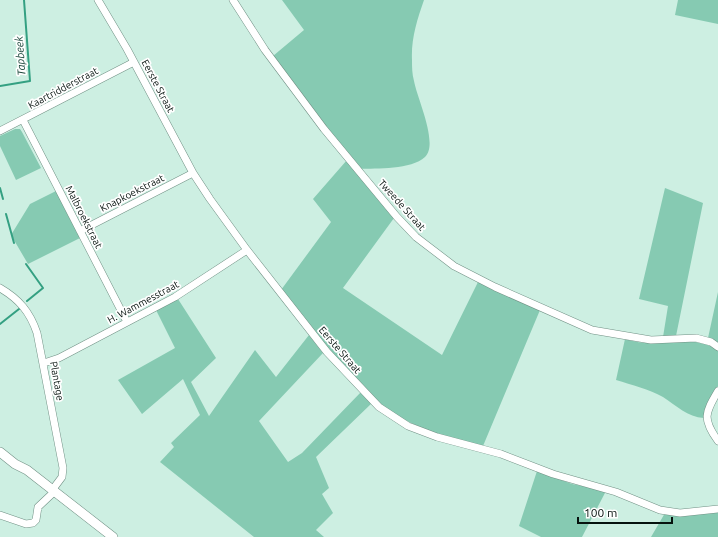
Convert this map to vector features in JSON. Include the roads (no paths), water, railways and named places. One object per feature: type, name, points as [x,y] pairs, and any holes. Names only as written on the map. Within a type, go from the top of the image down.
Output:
[{"type":"main road","points":[[0,445],[18,459],[27,470]]},
{"type":"main road","points":[[0,452],[54,490],[113,537]]},
{"type":"street","name":"Eerste Straat","points":[[98,0],[134,62],[193,172],[247,250],[323,347],[379,407],[408,426],[448,441],[501,454],[553,474],[616,492],[660,510],[680,513],[718,508]]},
{"type":"street","name":"Tweede Straat","points":[[233,0],[265,50],[324,129],[397,217],[416,237],[454,266],[495,287],[592,330],[651,340],[696,338],[711,342],[718,347]]},
{"type":"street","name":"Kaartridderstraat","points":[[0,130],[23,120],[134,62]]},
{"type":"street","name":"Malbroekstraat","points":[[23,120],[127,322]]},
{"type":"street","name":"Knapkoekstraat","points":[[80,231],[193,172]]},
{"type":"street","name":"H. Wammesstraat","points":[[44,363],[59,358],[180,294],[247,250]]},
{"type":"street","name":"Plantage","points":[[0,288],[19,301],[30,315],[38,333],[63,468],[60,480],[54,490]]},
{"type":"street","points":[[718,391],[706,413],[709,427],[718,441]]},
{"type":"street","points":[[0,515],[26,524],[33,524],[36,520],[38,506],[54,490]]},
{"type":"waterway","name":"Tapbeek","points":[[0,86],[30,81],[24,0]]},
{"type":"waterway","name":"Tapbeek","points":[[0,188],[3,199]]},
{"type":"waterway","name":"Tapbeek","points":[[6,214],[14,243]]},
{"type":"waterway","name":"Tapbeek","points":[[26,264],[43,288],[27,301]]},
{"type":"waterway","name":"Tapbeek","points":[[0,324],[19,309]]}]
